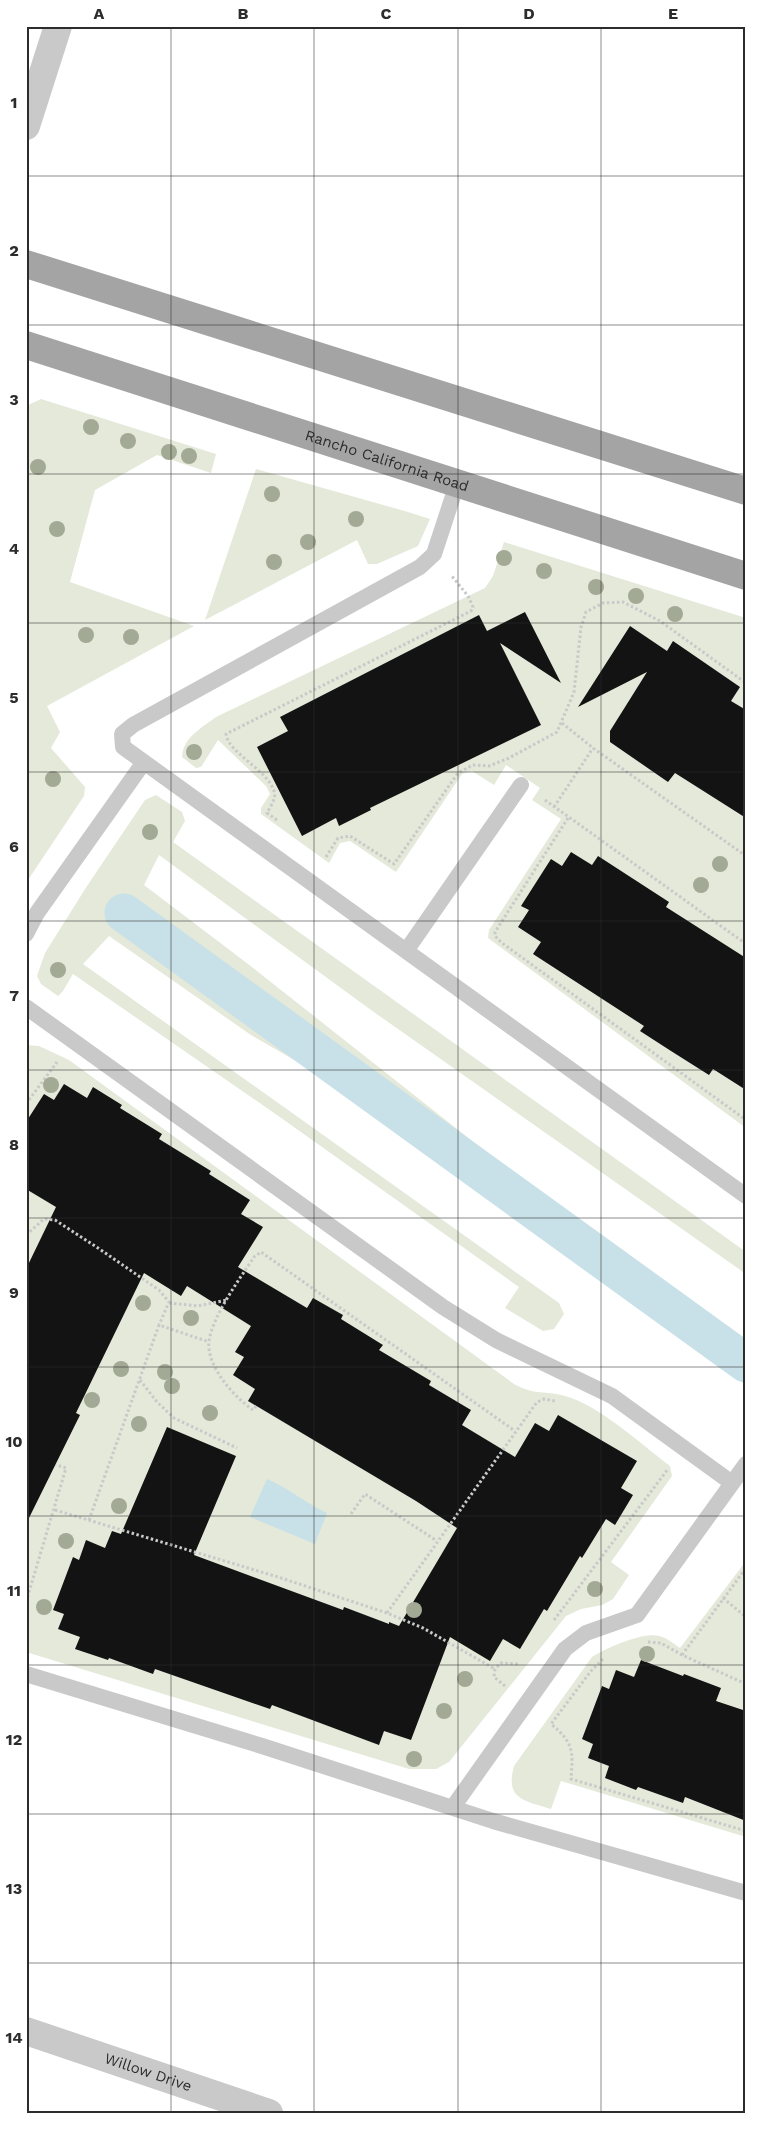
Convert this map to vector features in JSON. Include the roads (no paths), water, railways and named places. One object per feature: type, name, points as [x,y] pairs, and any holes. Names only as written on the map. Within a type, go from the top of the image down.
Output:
[{"type":"main road","points":[[26,264],[746,491]]},
{"type":"main road","name":"Rancho California Road","points":[[26,345],[746,576]]},
{"type":"street","points":[[26,126],[58,26]]},
{"type":"street","name":"Willow Drive","points":[[26,2031],[269,2113]]},
{"type":"lane","points":[[457,484],[434,554],[420,567],[133,725],[122,734],[123,748],[746,1196]]},
{"type":"lane","points":[[26,934],[42,906],[144,762]]},
{"type":"lane","points":[[406,951],[521,785]]},
{"type":"lane","points":[[26,1007],[443,1307],[496,1340],[612,1396],[732,1483]]},
{"type":"lane","points":[[453,1807],[565,1649],[586,1633],[637,1615],[746,1464]]},
{"type":"lane","points":[[26,1674],[262,1746],[494,1821],[746,1894]]},
{"type":"water","points":[[267,1479],[327,1513],[315,1544],[250,1517]]},
{"type":"waterway","points":[[124,913],[746,1363]]}]
